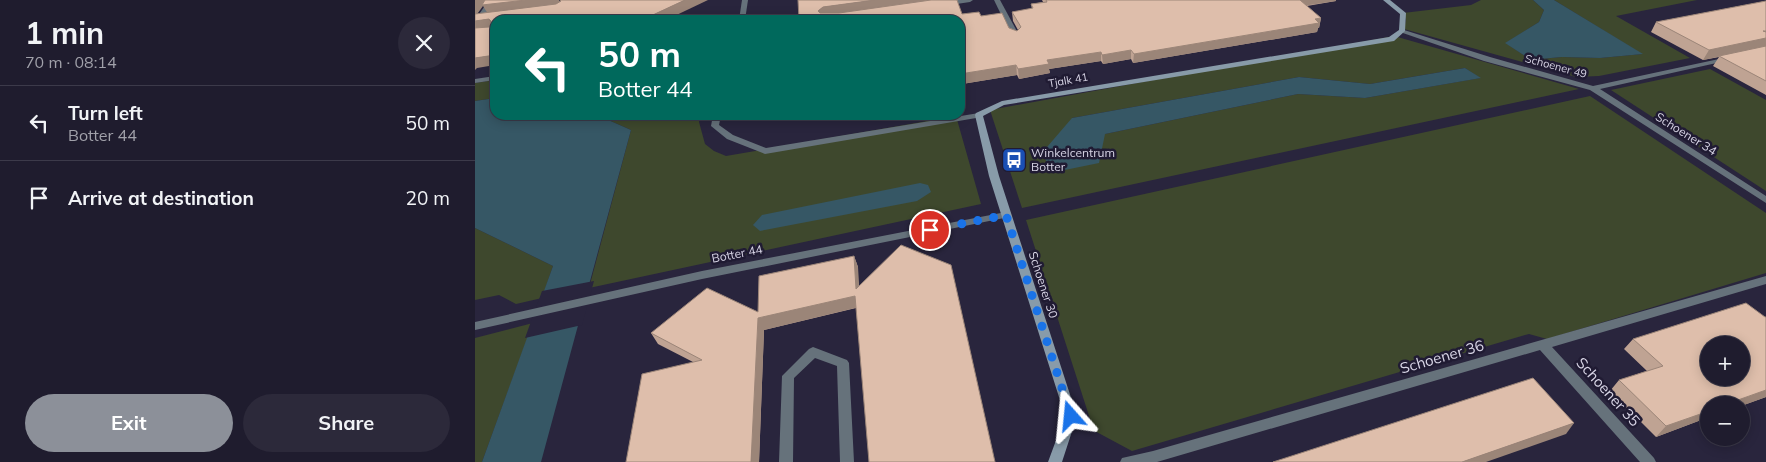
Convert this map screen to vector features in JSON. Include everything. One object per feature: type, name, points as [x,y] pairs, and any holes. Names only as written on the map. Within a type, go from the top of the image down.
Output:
[{"type":"street","points":[[477,22],[492,0]]},
{"type":"street","points":[[744,15],[745,0]]},
{"type":"street","points":[[931,5],[969,0]]},
{"type":"street","points":[[997,0],[1017,37]]},
{"type":"street","points":[[1386,0],[1403,13],[1402,32]]},
{"type":"street","points":[[477,22],[488,18]]},
{"type":"street","name":"Schoener 49","points":[[1402,32],[1487,59],[1593,88],[1739,56]]},
{"type":"street","name":"Tjalk 41","points":[[965,117],[979,115],[1002,103],[1391,39],[1402,32]]},
{"type":"street","points":[[475,81],[490,79]]},
{"type":"street","name":"Schoener 34","points":[[1593,88],[1766,200]]},
{"type":"street","name":"Schoener 30","points":[[979,115],[994,176],[1071,416],[1055,462]]},
{"type":"street","name":"Tjalk 41","points":[[716,120],[715,126],[730,137],[765,151],[949,120]]},
{"type":"street","name":"Botter 44","points":[[475,326],[701,275],[1006,215]]},
{"type":"street","name":"Schoener 36","points":[[1127,462],[1153,457],[1766,280]]},
{"type":"street","name":"Schoener 35","points":[[1543,345],[1649,462]]},
{"type":"street","points":[[786,462],[788,376],[813,352],[843,363],[847,462]]},
{"type":"green space","points":[[1481,0],[1533,0],[1544,10],[1539,22],[1506,43],[1525,56],[1540,59],[1562,57],[1600,58],[1642,54],[1554,0],[1697,0],[1616,16],[1690,58],[1599,76],[1576,77],[1404,29],[1406,20],[1403,13],[1471,5]]},
{"type":"green space","points":[[1394,36],[1579,89],[1022,208],[990,110]],"holes":[[[1465,68],[1480,78],[1365,98],[1298,94],[1105,134],[1072,118],[1299,77],[1370,84]]]},
{"type":"green space","points":[[1710,69],[1766,100],[1766,191],[1611,90]]},
{"type":"green space","points":[[490,81],[490,99],[475,101],[475,83]]},
{"type":"green space","points":[[1590,96],[1766,213],[1766,273],[1547,339],[1529,334],[1525,335],[1132,451],[1091,429],[1091,422],[1026,220]]},
{"type":"green space","points":[[608,120],[699,120],[705,144],[714,151],[726,156],[933,120],[957,120],[981,204],[589,288],[631,130]]},
{"type":"green space","points":[[475,228],[553,266],[542,298],[516,304],[499,295],[475,300]]},
{"type":"green space","points":[[533,323],[482,462],[475,462],[475,338]]},
{"type":"water","points":[[1533,0],[1554,0],[1643,54],[1600,58],[1562,57],[1540,59],[1525,56],[1505,43],[1539,22],[1544,10]]},
{"type":"water","points":[[1465,68],[1481,78],[1365,98],[1298,94],[1105,134],[1099,163],[1055,172],[1041,154],[1072,118],[1299,77],[1370,84]]},
{"type":"water","points":[[490,99],[490,120],[608,120],[631,130],[541,462],[482,462],[553,266],[475,228],[475,101]]},
{"type":"water","points":[[920,183],[928,185],[931,192],[917,201],[760,231],[753,225],[762,215]]},
{"type":"pier","points":[[594,281],[582,325],[525,338],[542,291]]},
{"type":"building","points":[[485,0],[526,0],[482,5]]},
{"type":"building","points":[[685,0],[653,15],[490,15],[490,20],[475,21],[475,14],[556,4],[561,1]]},
{"type":"building","points":[[798,0],[875,0],[823,7],[818,11],[820,13],[839,13],[931,0],[957,0],[962,14],[979,12],[981,16],[1002,13],[1009,28],[1017,31],[1021,27],[1012,12],[1033,8],[1031,4],[1047,2],[1046,0],[1300,0],[1321,18],[1315,19],[1319,23],[1134,54],[1131,50],[1102,55],[1101,52],[1047,60],[1049,64],[1018,69],[1016,65],[965,73],[965,15],[799,15]]},
{"type":"building","points":[[1766,1],[1766,31],[1763,31],[1766,32],[1766,38],[1709,50],[1656,22]]},
{"type":"building","points":[[490,24],[490,56],[475,58],[475,28],[489,27]]},
{"type":"building","points":[[1766,46],[1766,81],[1719,56]]},
{"type":"building","points":[[901,245],[951,265],[995,462],[869,462],[855,296],[758,318],[751,462],[626,462],[642,374],[702,360],[651,333],[707,288],[758,312],[759,276],[854,256],[856,289]]},
{"type":"building","points":[[1746,303],[1766,317],[1766,390],[1749,396],[1700,396],[1700,414],[1666,426],[1619,380],[1663,366],[1633,339]]},
{"type":"building","points":[[1533,378],[1574,423],[1462,462],[1273,462]]},
{"type":"place","name":"Winkelcentrum Botter","points":[[1014,160]]},
{"type":"route","points":[[930,230],[1006,215],[1071,416]]}]
